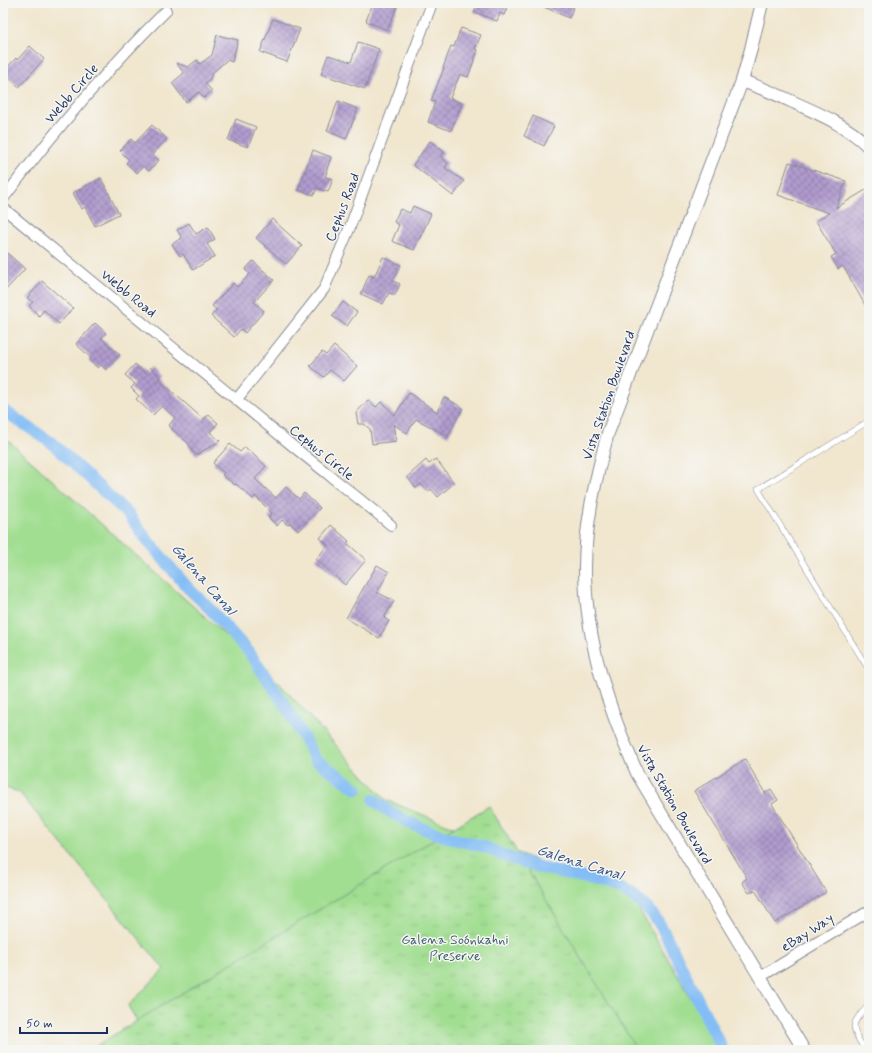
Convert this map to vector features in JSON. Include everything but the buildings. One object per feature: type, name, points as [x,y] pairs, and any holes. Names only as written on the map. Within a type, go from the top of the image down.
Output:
[{"type":"street","name":"Cephus Road","points":[[237,399],[324,289],[350,227],[432,3]]},
{"type":"street","name":"Vista Station Boulevard","points":[[762,3],[742,81],[608,434],[598,468],[587,532],[585,568],[592,640],[615,722],[638,775],[804,1050]]},
{"type":"street","name":"Webb Circle","points":[[3,199],[35,157],[98,82],[166,11]]},
{"type":"street","points":[[742,81],[821,114],[857,135],[869,147]]},
{"type":"street","name":"Webb Road","points":[[3,208],[237,399]]},
{"type":"street","name":"Cephus Circle","points":[[237,399],[390,525]]},
{"type":"street","name":"eBay Way","points":[[760,977],[869,911]]},
{"type":"lane","points":[[869,421],[758,489],[869,670]]},
{"type":"lane","points":[[865,1050],[855,1034],[855,1024],[856,1019],[869,1005]]},
{"type":"green space","points":[[3,436],[280,684],[386,800],[633,899],[721,1050],[155,1050],[128,1006],[164,969],[19,792],[3,787]]},
{"type":"green space","name":"Galena Soónkahni Preserve","points":[[489,806],[637,1050],[89,1050]]},
{"type":"waterway","name":"Galena Canal","points":[[3,410],[52,443],[129,515],[147,540],[188,588],[210,609],[249,652],[289,711],[315,759],[357,789]]},
{"type":"waterway","name":"Galena Canal","points":[[374,800],[396,816],[429,831],[449,838],[485,847],[507,857],[542,868],[610,885],[639,901],[651,913],[662,928],[723,1050]]}]
